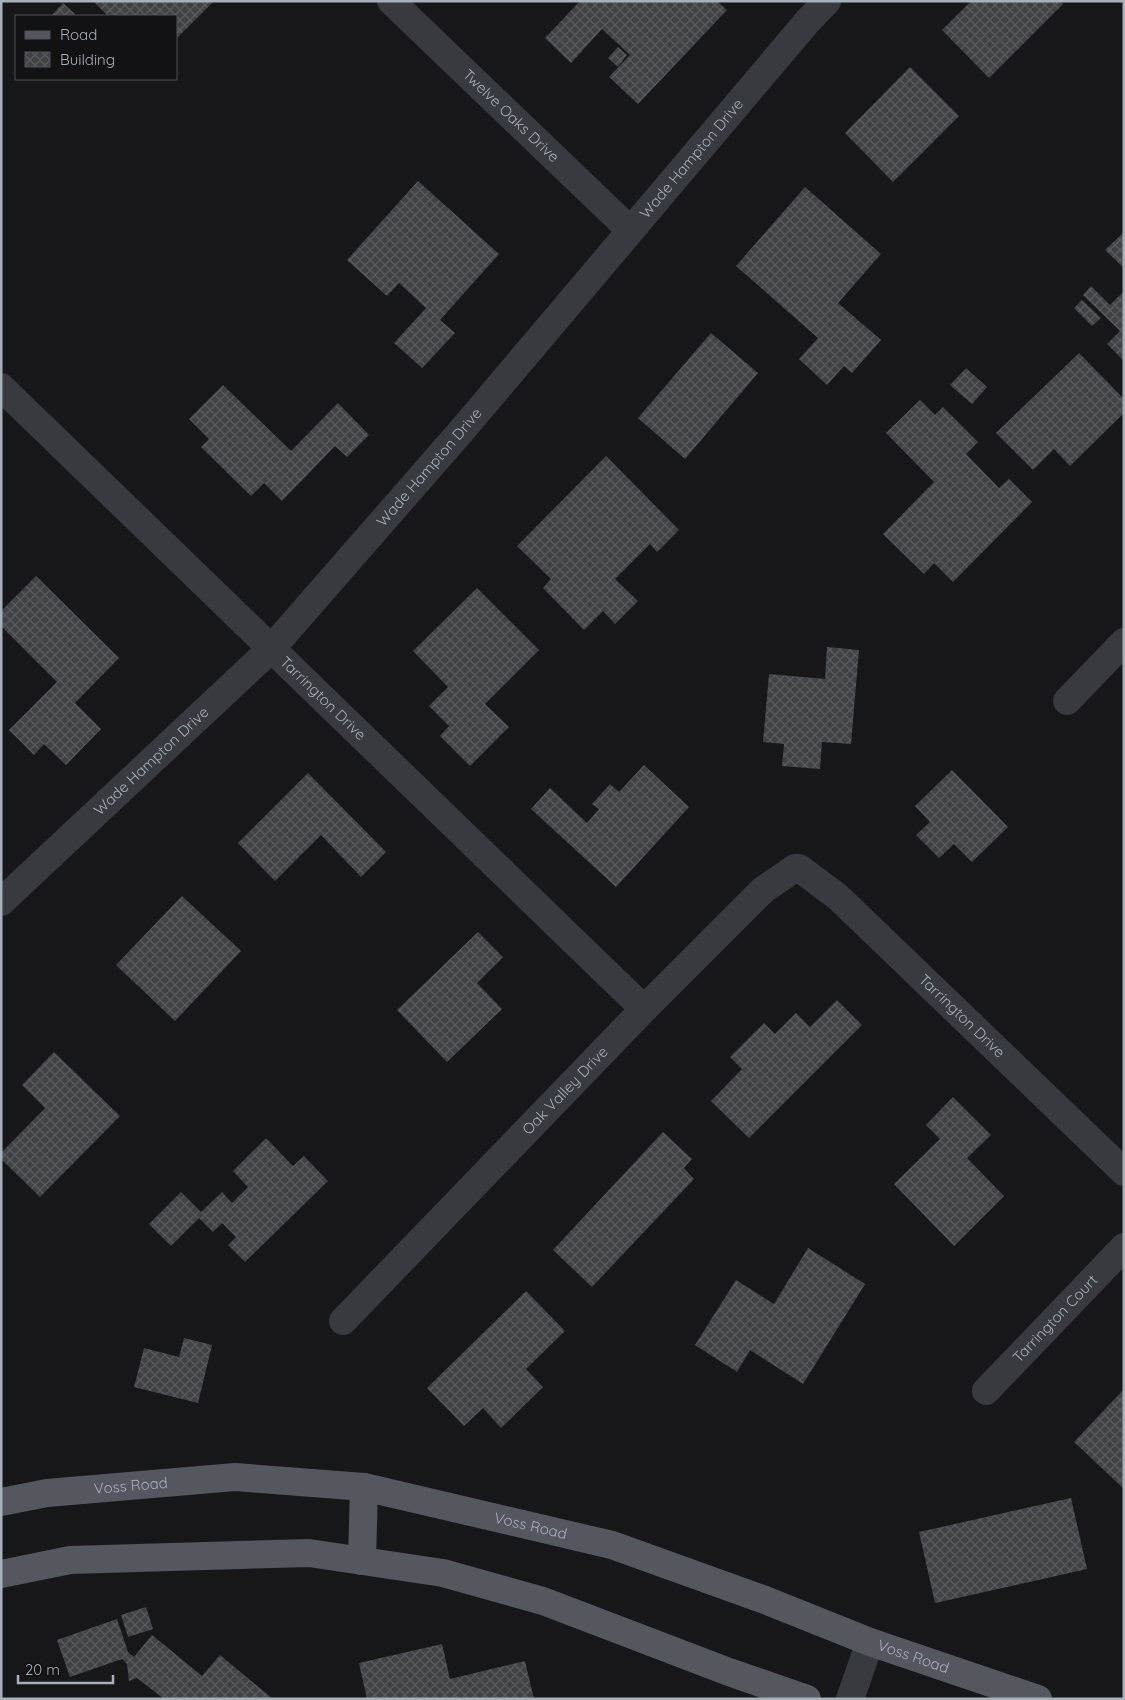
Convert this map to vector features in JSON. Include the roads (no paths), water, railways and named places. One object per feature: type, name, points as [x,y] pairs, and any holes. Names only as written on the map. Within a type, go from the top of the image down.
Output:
[{"type":"main road","name":"Voss Road","points":[[1,1502],[47,1493],[236,1478],[364,1487],[612,1545],[765,1600],[870,1642],[1038,1699]]},
{"type":"main road","points":[[362,1560],[364,1487]]},
{"type":"main road","points":[[1,1574],[70,1560],[309,1552],[362,1560],[443,1573],[543,1601],[729,1672],[807,1699]]},
{"type":"street","name":"Twelve Oaks Drive","points":[[391,1],[630,230]]},
{"type":"street","name":"Wade Hampton Drive","points":[[1,902],[271,649],[463,430],[630,230],[826,1]]},
{"type":"street","name":"Tarrington Drive","points":[[1,387],[644,1009]]},
{"type":"street","points":[[1068,701],[1124,642]]},
{"type":"street","name":"Tarrington Drive","points":[[794,868],[799,868],[838,897],[1124,1172]]},
{"type":"street","name":"Oak Valley Drive","points":[[343,1321],[644,1009],[763,890],[794,868]]},
{"type":"street","name":"Tarrington Court","points":[[986,1391],[1124,1247]]},
{"type":"street","points":[[850,1699],[870,1642]]}]
